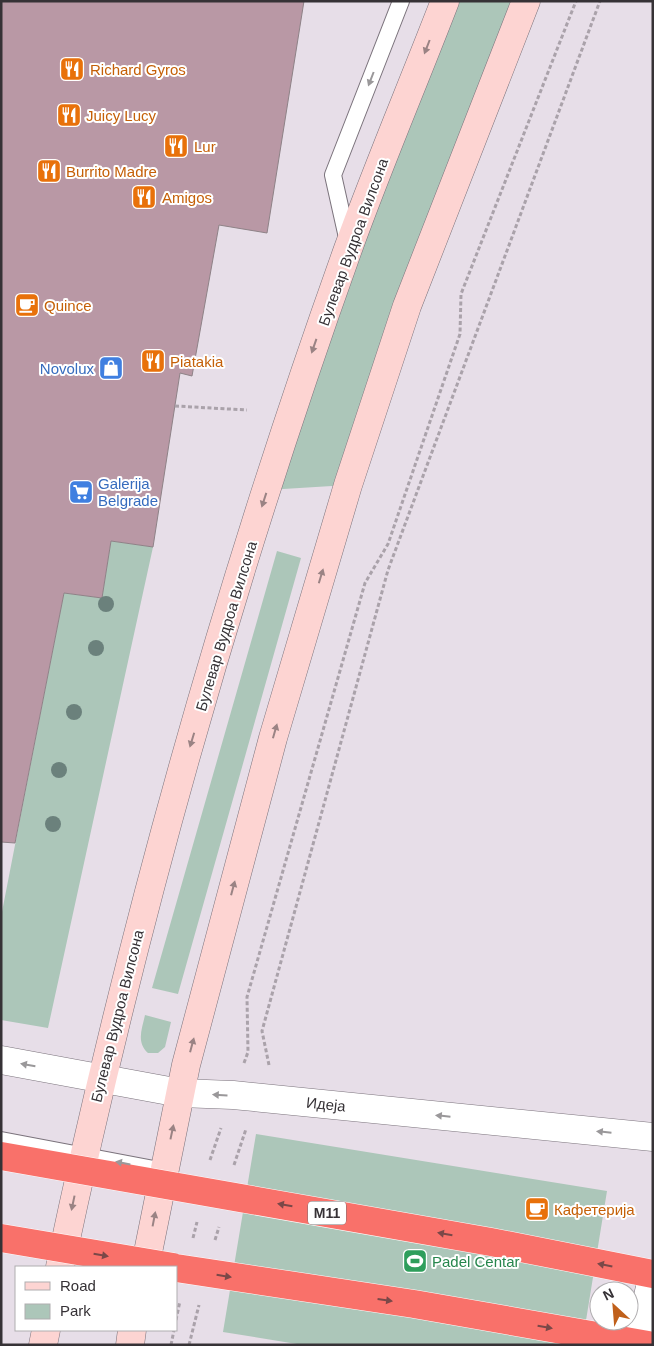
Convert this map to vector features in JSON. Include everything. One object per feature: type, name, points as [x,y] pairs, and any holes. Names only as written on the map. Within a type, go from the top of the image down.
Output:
[{"type":"highway","name":"M11","points":[[1,1156],[491,1242],[653,1274]]},
{"type":"highway","points":[[1,1238],[131,1266]]},
{"type":"highway","points":[[178,1276],[414,1304],[648,1345]]},
{"type":"main road","name":"Булевар Вудроа Вилсона","points":[[60,1266],[101,1079],[178,785],[284,432],[349,246],[445,1]]},
{"type":"main road","points":[[145,1266],[180,1093],[273,738],[348,485],[407,306],[526,1]]},
{"type":"main road","points":[[43,1345],[46,1331]]},
{"type":"main road","points":[[130,1345],[132,1331]]},
{"type":"street","name":"Идеја","points":[[1,1060],[180,1093],[233,1096],[653,1137]]},
{"type":"street","points":[[637,1345],[653,1274]]},
{"type":"lane","points":[[349,246],[333,175],[401,1]]},
{"type":"lane","points":[[1,1140],[163,1171]]},
{"type":"path","points":[[210,1161],[248,1052],[247,997],[365,583],[388,544],[460,334],[460,294],[576,1]]},
{"type":"path","points":[[270,1071],[262,1031],[388,570],[600,1]]},
{"type":"path","points":[[175,406],[247,410]]},
{"type":"path","points":[[232,1170],[249,1121]]},
{"type":"path","points":[[192,1245],[198,1217]]},
{"type":"path","points":[[213,1248],[220,1219]]},
{"type":"path","points":[[190,1345],[201,1296]]},
{"type":"path","points":[[171,1345],[174,1331]]},
{"type":"green space","points":[[445,1],[526,1],[348,485],[267,490]]},
{"type":"green space","points":[[111,541],[153,547],[48,1028],[1,1020],[1,917],[64,593],[102,598]]},
{"type":"green space","points":[[277,551],[301,558],[178,994],[152,988]]},
{"type":"green space","points":[[145,1015],[171,1022],[165,1047],[158,1053],[148,1053],[142,1044],[141,1030]]},
{"type":"green space","name":"Padel Centar","points":[[256,1134],[607,1191],[592,1281],[589,1281],[589,1302],[582,1345],[303,1345],[223,1332]]},
{"type":"building","name":"Galerija Belgrade","points":[[1,1],[304,1],[267,233],[219,225],[192,376],[180,373],[153,547],[111,541],[102,598],[64,593],[15,843],[1,842]]},
{"type":"place","name":"Richard Gyros","points":[[72,69]]},
{"type":"place","name":"Juicy Lucy","points":[[69,115]]},
{"type":"place","name":"Lur","points":[[176,146]]},
{"type":"place","name":"Burrito Madre","points":[[49,171]]},
{"type":"place","name":"Amigos","points":[[144,197]]},
{"type":"place","name":"Quince","points":[[27,305]]},
{"type":"place","name":"Piatakia","points":[[153,361]]},
{"type":"place","name":"Novolux","points":[[111,368]]},
{"type":"place","name":"Galerija Belgrade","points":[[81,492]]},
{"type":"place","name":"Кафетерија","points":[[537,1209]]},
{"type":"place","name":"Padel Centar","points":[[415,1261]]}]
